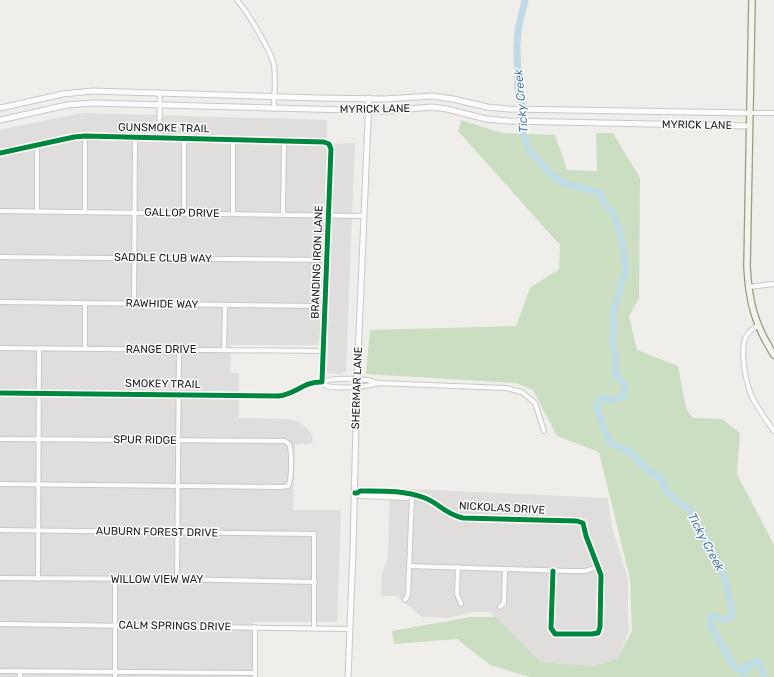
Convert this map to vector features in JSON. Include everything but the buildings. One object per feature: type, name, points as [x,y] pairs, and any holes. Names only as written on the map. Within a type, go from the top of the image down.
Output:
[{"type":"main road","points":[[752,0],[747,267],[748,287],[758,326],[774,355]]},
{"type":"street","points":[[237,0],[271,55],[274,70],[274,108]]},
{"type":"street","name":"MYRICK LANE","points":[[0,108],[73,92],[92,91],[369,98],[432,96],[487,107],[509,109],[750,113]]},
{"type":"street","points":[[159,138],[160,93]]},
{"type":"street","name":"SHERMAR LANE","points":[[348,677],[356,493],[357,380],[369,98]]},
{"type":"street","name":"MYRICK LANE","points":[[0,120],[78,103],[368,110],[432,107],[447,109],[486,119],[508,121],[750,126]]},
{"type":"street","points":[[750,113],[774,113]]},
{"type":"street","points":[[85,136],[85,212]]},
{"type":"street","name":"GUNSMOKE TRAIL","points":[[0,153],[85,136],[324,142],[329,144]]},
{"type":"street","points":[[134,304],[135,137]]},
{"type":"street","points":[[184,138],[184,214]]},
{"type":"street","points":[[233,140],[233,214]]},
{"type":"street","points":[[283,214],[284,141]]},
{"type":"street","name":"BRANDING IRON LANE","points":[[322,382],[331,149],[329,144]]},
{"type":"street","points":[[37,146],[37,212]]},
{"type":"street","name":"GALLOP DRIVE","points":[[0,211],[364,216]]},
{"type":"street","name":"SADDLE CLUB WAY","points":[[0,257],[327,260]]},
{"type":"street","points":[[748,287],[774,284]]},
{"type":"street","name":"RAWHIDE WAY","points":[[0,302],[325,306]]},
{"type":"street","points":[[85,304],[85,349]]},
{"type":"street","points":[[224,350],[225,305]]},
{"type":"street","points":[[758,326],[749,332],[745,339],[743,350],[747,384],[752,397],[774,431]]},
{"type":"street","name":"RANGE DRIVE","points":[[0,348],[323,351]]},
{"type":"street","points":[[38,579],[39,349]]},
{"type":"street","points":[[176,579],[179,349]]},
{"type":"street","name":"SMOKEY TRAIL","points":[[0,393],[282,395],[293,392],[308,383],[322,382],[328,379],[372,380],[378,384]]},
{"type":"street","name":"SMOKEY TRAIL","points":[[322,382],[327,386],[357,387],[378,384]]},
{"type":"street","points":[[378,384],[506,388],[522,392],[535,403],[544,431]]},
{"type":"street","name":"SPUR RIDGE","points":[[0,439],[285,441],[289,444],[290,481],[288,486],[178,486]]},
{"type":"street","points":[[0,484],[178,486]]},
{"type":"street","name":"NICKOLAS DRIVE","points":[[356,493],[359,496],[407,498],[412,495],[427,499],[451,515],[463,518],[577,521],[583,523],[586,536],[598,566]]},
{"type":"street","points":[[405,600],[408,595],[412,495]]},
{"type":"street","name":"AUBURN FOREST DRIVE","points":[[0,530],[314,534],[315,582]]},
{"type":"street","points":[[409,566],[553,571],[586,571],[598,566],[602,584],[600,627],[598,633],[555,634],[553,632],[551,628],[553,571]]},
{"type":"street","points":[[458,567],[457,594],[461,604]]},
{"type":"street","points":[[500,607],[504,603],[505,569]]},
{"type":"street","name":"WILLOW VIEW WAY","points":[[0,578],[176,579],[315,582]]},
{"type":"street","points":[[115,579],[115,677]]},
{"type":"street","points":[[314,628],[315,582]]},
{"type":"street","name":"CALM SPRINGS DRIVE","points":[[0,624],[349,629]]},
{"type":"street","points":[[0,671],[115,672],[162,675],[255,675],[255,627]]},
{"type":"street","points":[[20,671],[20,677]]},
{"type":"street","points":[[67,671],[67,677]]},
{"type":"shaded area","points":[[87,113],[327,120],[327,144],[355,143],[346,371],[342,374],[327,373],[328,345],[231,345],[230,373],[239,373],[239,418],[290,419],[299,422],[307,428],[312,435],[313,443],[295,445],[293,510],[341,510],[337,622],[253,622],[252,677],[0,677],[0,130]]},
{"type":"shaded area","points":[[390,488],[608,498],[612,527],[628,579],[629,632],[617,659],[593,666],[541,662],[490,612],[474,612],[448,618],[422,617],[397,596],[381,596],[382,574],[388,556]]},
{"type":"green space","points":[[461,120],[502,133],[555,135],[567,170],[597,171],[596,133],[613,133],[640,178],[639,298],[629,316],[637,350],[678,366],[686,408],[693,418],[722,419],[740,433],[737,474],[774,545],[774,677],[530,677],[490,665],[457,639],[394,644],[392,631],[470,617],[496,617],[541,662],[593,666],[617,659],[632,631],[630,579],[599,452],[557,436],[533,390],[516,383],[366,374],[370,330],[516,326],[530,288],[559,269],[560,245],[458,131]]},
{"type":"waterway","name":"Ticky Creek","points":[[525,0],[518,30],[517,46],[518,89],[522,105],[521,126],[528,149],[551,174],[564,183],[600,193],[603,201],[614,215],[621,236],[626,269],[613,313],[614,334],[612,342],[615,353],[616,375],[625,385],[624,395],[612,400],[600,398],[597,409],[609,441],[629,451],[646,469],[661,478],[666,491],[691,511],[723,572],[733,613],[730,618],[724,620],[714,616],[710,618],[710,624],[735,668],[739,668],[743,673],[748,669],[747,665],[758,661],[764,677]]},
{"type":"cycle path","points":[[0,153],[85,136],[324,142],[329,144],[331,149],[322,382],[316,382],[290,393],[278,396],[0,393]]},
{"type":"cycle path","points":[[355,493],[360,491],[376,491],[417,495],[435,503],[452,514],[463,518],[577,521],[583,523],[586,536],[601,575],[600,627],[598,633],[555,634],[551,628],[553,571]]}]
